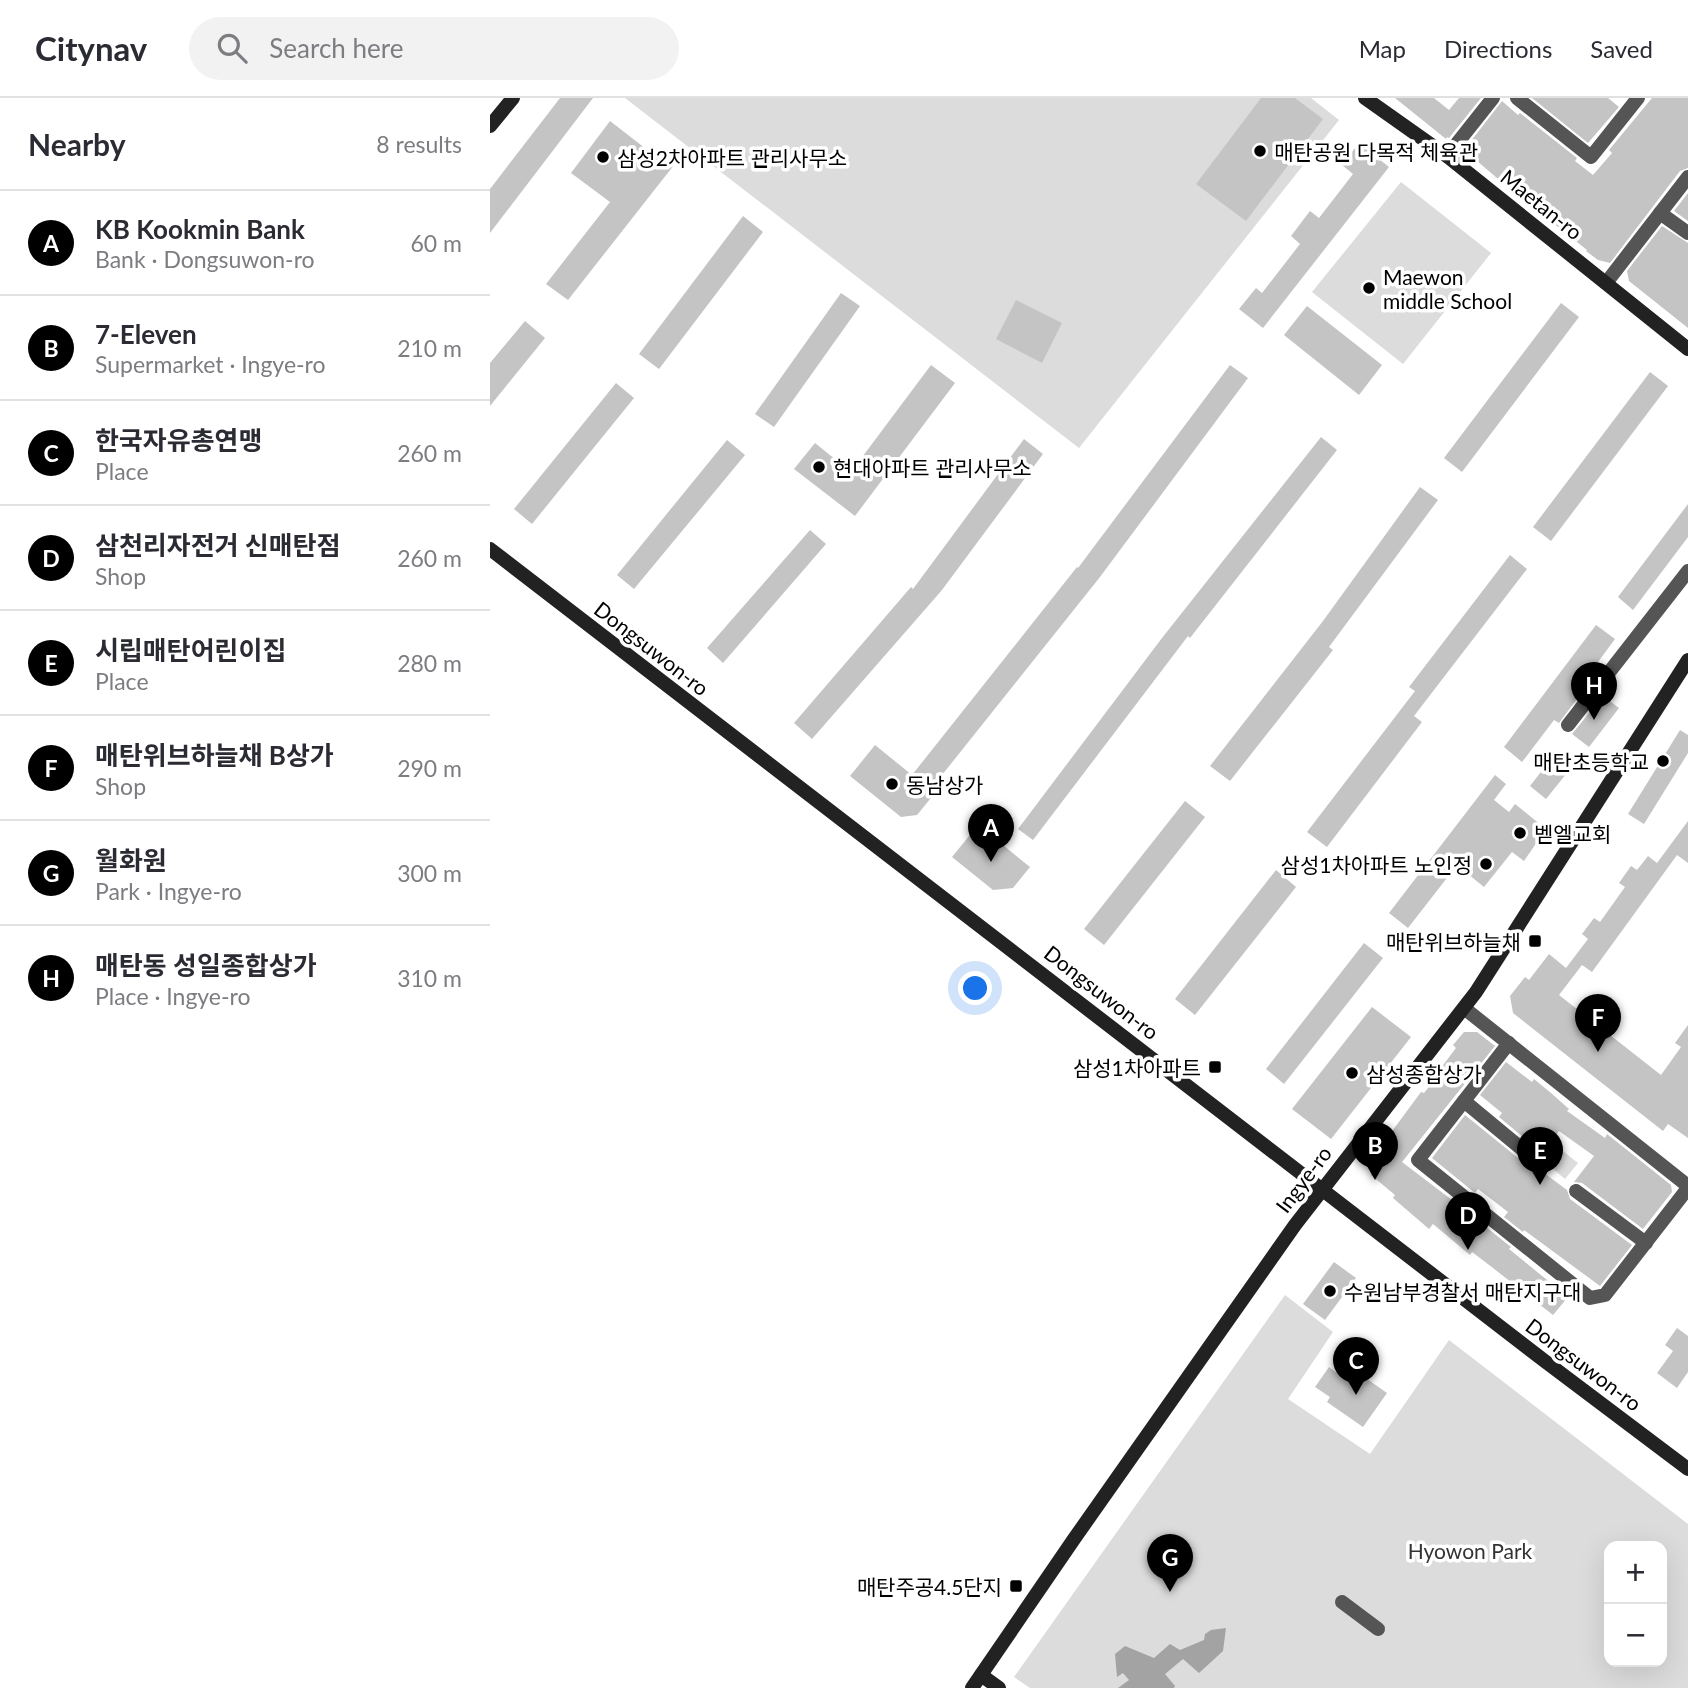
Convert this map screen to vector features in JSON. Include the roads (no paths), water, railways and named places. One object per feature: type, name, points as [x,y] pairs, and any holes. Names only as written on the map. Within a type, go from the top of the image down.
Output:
[{"type":"street","points":[[490,126],[513,98]]},
{"type":"street","name":"Maetan-ro","points":[[1365,98],[1447,156],[1688,349]]},
{"type":"street","points":[[1447,156],[1493,98]]},
{"type":"street","points":[[1517,98],[1591,157],[1635,99]]},
{"type":"street","points":[[1606,283],[1688,177]]},
{"type":"street","points":[[1660,213],[1688,233]]},
{"type":"street","name":"Dongsuwon-ro","points":[[490,549],[1688,1469]]},
{"type":"street","points":[[1568,725],[1688,571]]},
{"type":"street","name":"Ingye-ro","points":[[972,1688],[1105,1494],[1322,1188],[1464,1008],[1688,660]]},
{"type":"street","points":[[1464,1008],[1509,1043],[1688,1187],[1605,1296],[1590,1298],[1418,1160],[1509,1043]]},
{"type":"street","points":[[1464,1101],[1540,1164]]},
{"type":"street","points":[[1576,1191],[1646,1243]]},
{"type":"street","points":[[1342,1602],[1378,1629]]},
{"type":"street","points":[[981,1675],[999,1688]]},
{"type":"place","name":"매탄공원 다목적 체육관","points":[[1260,151]]},
{"type":"place","name":"삼성2차아파트 관리사무소","points":[[603,157]]},
{"type":"place","name":"Maewon middle School","points":[[1369,288]]},
{"type":"place","name":"현대아파트 관리사무소","points":[[819,467]]},
{"type":"place","name":"매탄동 성일종합상가","points":[[1594,720]]},
{"type":"place","name":"매탄초등학교","points":[[1663,761]]},
{"type":"place","name":"동남상가","points":[[892,784]]},
{"type":"place","name":"벧엘교회","points":[[1520,833]]},
{"type":"place","name":"KB Kookmin Bank","points":[[991,862]]},
{"type":"place","name":"삼성1차아파트 노인정","points":[[1486,864]]},
{"type":"place","name":"매탄위브하늘채","points":[[1535,941]]},
{"type":"place","name":"매탄위브하늘채 B상가","points":[[1598,1052]]},
{"type":"place","name":"삼성1차아파트","points":[[1215,1067]]},
{"type":"place","name":"삼성종합상가","points":[[1352,1073]]},
{"type":"place","name":"7-Eleven","points":[[1375,1180]]},
{"type":"place","name":"시립매탄어린이집","points":[[1540,1185]]},
{"type":"place","name":"삼천리자전거 신매탄점","points":[[1468,1250]]},
{"type":"place","name":"수원남부경찰서 매탄지구대","points":[[1330,1291]]},
{"type":"place","name":"한국자유총연맹","points":[[1356,1395]]},
{"type":"place","name":"매탄주공4.5단지","points":[[1016,1586]]},
{"type":"place","name":"월화원","points":[[1170,1592]]},
{"type":"park label","name":"Hyowon Park","points":[[1470,1550]]}]
